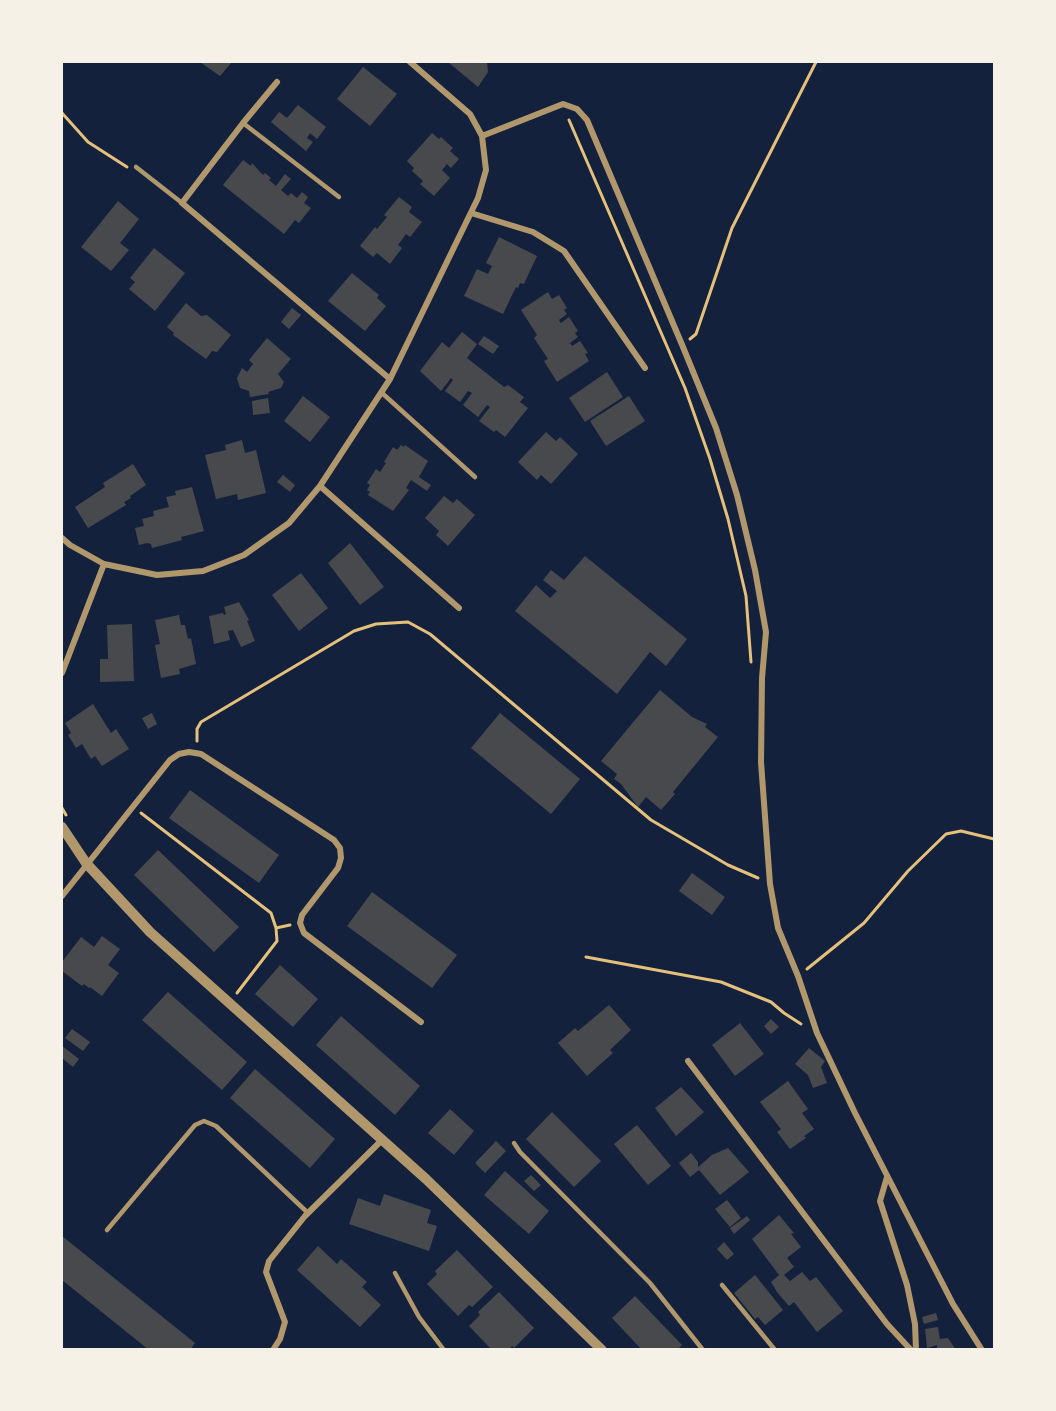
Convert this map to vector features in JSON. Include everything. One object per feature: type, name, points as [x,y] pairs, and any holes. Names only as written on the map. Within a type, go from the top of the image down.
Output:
[{"type":"street","points":[[62,538],[104,564],[158,575],[203,571],[244,555],[289,523],[320,486],[390,379],[478,198],[486,170],[482,136],[470,114],[410,62]]},
{"type":"street","points":[[278,82],[243,123],[182,203],[390,379]]},
{"type":"street","points":[[482,136],[563,104],[577,109],[587,120],[683,347],[716,428],[737,495],[755,570],[766,632],[762,678],[761,762],[770,884],[778,928],[798,976],[817,1033],[953,1305],[982,1350]]},
{"type":"street","points":[[471,213],[533,232],[564,251],[645,368]]},
{"type":"street","points":[[320,486],[459,608]]},
{"type":"street","points":[[62,673],[104,564]]},
{"type":"street","points":[[62,896],[170,760],[179,754],[189,752],[201,754],[334,840],[340,848],[341,858],[338,868],[302,915],[300,923],[304,933],[421,1022]]},
{"type":"street","points":[[62,827],[86,863],[150,932],[426,1179],[602,1350]]},
{"type":"street","points":[[688,1061],[887,1324],[911,1350]]},
{"type":"street","points":[[273,1350],[280,1339],[285,1322],[266,1272],[269,1260],[308,1213],[382,1140]]},
{"type":"street","points":[[887,1177],[880,1202],[907,1285],[915,1324],[916,1350]]},
{"type":"lane","points":[[243,123],[339,197]]},
{"type":"lane","points":[[136,167],[182,203]]},
{"type":"lane","points":[[382,393],[475,477]]},
{"type":"lane","points":[[107,1230],[195,1125],[204,1121],[216,1125],[308,1213]]},
{"type":"lane","points":[[514,1143],[520,1152],[650,1283],[703,1350]]},
{"type":"lane","points":[[395,1273],[423,1323],[444,1350]]},
{"type":"lane","points":[[722,1285],[775,1350]]},
{"type":"path","points":[[683,347],[696,334],[732,228],[816,62]]},
{"type":"path","points":[[563,104],[685,388],[710,459],[728,519],[746,596],[751,670],[762,678]]},
{"type":"path","points":[[62,113],[88,142],[101,152],[126,167],[136,167]]},
{"type":"path","points":[[201,754],[196,738],[201,722],[354,631],[376,624],[408,622],[430,634],[651,820],[728,865],[770,884]]},
{"type":"path","points":[[133,807],[271,913],[277,941],[229,1004]]},
{"type":"path","points":[[798,976],[864,923],[908,871],[946,834],[961,831],[994,839]]},
{"type":"path","points":[[276,928],[300,923]]},
{"type":"path","points":[[586,957],[721,982],[771,1002],[784,1013],[817,1033]]},
{"type":"building","points":[[200,62],[232,62],[220,76]]},
{"type":"building","points":[[448,62],[487,62],[488,72],[478,87]]},
{"type":"building","points":[[363,67],[397,94],[370,126],[337,99]]},
{"type":"building","points":[[298,105],[326,127],[317,139],[310,133],[307,138],[313,142],[306,151],[271,122],[279,112],[287,118]]},
{"type":"building","points":[[432,133],[439,139],[441,137],[453,148],[450,151],[459,159],[451,168],[447,164],[442,170],[450,178],[434,196],[420,184],[423,181],[412,171],[414,168],[407,161]]},
{"type":"building","points":[[243,160],[251,166],[252,163],[263,175],[265,173],[276,186],[285,174],[291,179],[281,190],[288,196],[291,193],[297,198],[302,192],[308,197],[304,203],[311,208],[299,223],[295,220],[284,234],[223,185]]},
{"type":"building","points":[[399,197],[412,207],[409,212],[422,222],[410,237],[406,234],[398,245],[402,248],[390,264],[377,253],[373,257],[360,246],[375,227],[377,229],[387,217],[384,215]]},
{"type":"building","points":[[118,201],[139,219],[120,243],[129,250],[111,271],[81,247]]},
{"type":"building","points":[[499,237],[537,256],[524,284],[520,283],[518,288],[516,287],[503,314],[464,296],[477,269],[488,274],[492,266],[486,263]]},
{"type":"building","points":[[154,248],[185,273],[155,311],[129,289],[135,282],[130,278]]},
{"type":"building","points":[[352,273],[379,295],[377,298],[386,306],[365,331],[328,301]]},
{"type":"building","points":[[548,292],[552,299],[559,295],[567,308],[564,310],[567,314],[559,320],[561,323],[569,317],[578,331],[575,333],[578,337],[570,343],[572,346],[580,341],[588,353],[585,354],[589,361],[557,382],[544,361],[548,359],[534,338],[537,335],[521,310]]},
{"type":"building","points":[[186,303],[201,316],[207,315],[231,335],[217,352],[212,351],[206,359],[173,335],[174,333],[167,327]]},
{"type":"building","points":[[292,308],[301,315],[289,329],[281,322]]},
{"type":"building","points":[[462,332],[477,344],[467,358],[504,387],[508,385],[524,397],[520,402],[528,408],[505,437],[479,421],[490,407],[487,405],[478,417],[463,405],[472,393],[468,391],[460,402],[445,391],[453,380],[451,378],[441,391],[420,371],[442,342],[449,348]]},
{"type":"building","points":[[484,336],[499,346],[493,354],[478,344]]},
{"type":"building","points":[[267,338],[291,359],[278,374],[284,382],[281,388],[268,392],[269,394],[250,397],[249,391],[240,388],[237,378],[242,368],[247,372],[253,364],[249,360]]},
{"type":"building","points":[[607,372],[623,397],[585,422],[569,398]]},
{"type":"building","points":[[303,396],[330,417],[310,442],[284,421]]},
{"type":"building","points":[[629,396],[645,421],[606,446],[590,421]]},
{"type":"building","points":[[268,398],[270,413],[253,415],[252,401]]},
{"type":"building","points":[[546,432],[556,441],[560,437],[578,454],[551,484],[541,475],[537,480],[518,462]]},
{"type":"building","points":[[242,440],[245,453],[256,450],[266,493],[238,500],[237,494],[216,499],[205,455],[226,450],[225,445]]},
{"type":"building","points":[[401,445],[404,447],[405,445],[428,461],[419,477],[431,485],[427,491],[411,480],[406,488],[409,490],[393,511],[368,495],[370,492],[367,490],[370,485],[367,483],[376,469],[380,472],[393,447],[397,450]]},
{"type":"building","points":[[133,464],[146,485],[124,502],[126,505],[88,528],[75,507],[105,487],[103,483]]},
{"type":"building","points":[[283,475],[295,485],[290,492],[277,482]]},
{"type":"building","points":[[192,487],[204,531],[152,548],[151,544],[147,543],[139,545],[135,528],[144,526],[142,519],[154,516],[153,511],[169,507],[166,497],[176,495],[175,491]]},
{"type":"building","points":[[444,496],[453,503],[457,499],[475,515],[448,546],[436,535],[439,531],[425,518]]},
{"type":"building","points":[[350,543],[384,587],[360,605],[328,563]]},
{"type":"building","points":[[585,556],[687,639],[666,666],[650,652],[617,694],[515,611],[536,585],[550,598],[557,591],[543,580],[551,570],[564,580]]},
{"type":"building","points":[[301,573],[328,608],[299,631],[272,595]]},
{"type":"building","points":[[239,602],[249,620],[247,621],[255,641],[241,647],[233,630],[228,631],[230,640],[214,644],[209,616],[223,613],[224,615],[226,614],[224,607]]},
{"type":"building","points":[[179,615],[181,625],[185,625],[188,639],[191,638],[196,664],[179,669],[180,674],[161,678],[155,645],[160,644],[155,620]]},
{"type":"building","points":[[132,624],[134,681],[100,682],[100,659],[108,659],[107,625]]},
{"type":"building","points":[[660,690],[692,717],[707,724],[705,727],[718,737],[661,810],[646,797],[638,807],[621,784],[614,779],[617,774],[601,761]]},
{"type":"building","points":[[93,704],[111,733],[116,729],[129,749],[102,766],[95,756],[91,759],[82,744],[76,748],[68,735],[71,733],[65,723]]},
{"type":"building","points":[[152,713],[157,724],[148,729],[142,718]]},
{"type":"building","points":[[500,713],[580,779],[551,814],[471,748]]},
{"type":"building","points":[[190,790],[279,855],[259,883],[169,818]]},
{"type":"building","points":[[158,850],[239,927],[214,952],[134,875]]},
{"type":"building","points":[[692,873],[725,897],[712,915],[679,891]]},
{"type":"building","points":[[372,892],[457,955],[432,988],[347,926]]},
{"type":"building","points":[[102,936],[120,949],[108,965],[119,973],[102,996],[84,984],[82,986],[62,971],[62,962],[81,937],[94,947]]},
{"type":"building","points":[[280,965],[318,999],[293,1027],[255,994]]},
{"type":"building","points":[[168,992],[247,1062],[222,1090],[142,1020]]},
{"type":"building","points":[[609,1005],[631,1030],[610,1050],[613,1053],[587,1076],[558,1043],[575,1028],[578,1031]]},
{"type":"building","points":[[341,1016],[420,1086],[395,1115],[316,1045]]},
{"type":"building","points":[[771,1019],[779,1027],[771,1034],[764,1026]]},
{"type":"building","points":[[740,1023],[764,1054],[735,1076],[712,1045]]},
{"type":"building","points":[[72,1029],[90,1042],[83,1051],[65,1038]]},
{"type":"building","points":[[62,1046],[79,1059],[73,1067],[62,1058]]},
{"type":"building","points":[[809,1048],[825,1061],[821,1067],[827,1083],[813,1088],[808,1075],[795,1064]]},
{"type":"building","points":[[255,1069],[335,1139],[310,1168],[230,1098]]},
{"type":"building","points":[[788,1081],[808,1109],[802,1113],[814,1129],[790,1149],[777,1132],[781,1129],[760,1102]]},
{"type":"building","points":[[681,1087],[704,1112],[676,1136],[655,1108]]},
{"type":"building","points":[[450,1109],[474,1131],[454,1155],[428,1133]]},
{"type":"building","points":[[552,1112],[601,1161],[574,1187],[526,1139]]},
{"type":"building","points":[[637,1125],[671,1166],[648,1185],[614,1144]]},
{"type":"building","points":[[496,1141],[506,1151],[485,1173],[475,1163]]},
{"type":"building","points":[[728,1148],[749,1172],[720,1195],[699,1170],[690,1177],[679,1163],[691,1153],[698,1162],[698,1167],[712,1155]]},
{"type":"building","points":[[505,1171],[549,1211],[529,1234],[484,1195]]},
{"type":"building","points":[[531,1175],[541,1185],[534,1191],[524,1181]]},
{"type":"building","points":[[384,1194],[431,1210],[427,1223],[437,1226],[429,1251],[349,1224],[358,1198],[380,1206]]},
{"type":"building","points":[[727,1200],[741,1218],[730,1227],[715,1209]]},
{"type":"building","points":[[779,1215],[794,1233],[791,1234],[801,1247],[787,1258],[794,1267],[784,1275],[790,1281],[802,1272],[810,1281],[816,1277],[843,1311],[817,1332],[794,1302],[789,1306],[777,1292],[771,1282],[779,1275],[752,1239]]},
{"type":"building","points":[[747,1216],[750,1220],[734,1234],[730,1228]]},
{"type":"building","points":[[62,1236],[195,1343],[190,1350],[149,1350],[62,1280]]},
{"type":"building","points":[[724,1242],[734,1254],[727,1260],[717,1249]]},
{"type":"building","points":[[318,1246],[337,1264],[341,1259],[367,1282],[362,1287],[381,1305],[360,1327],[297,1270]]},
{"type":"building","points":[[457,1250],[493,1287],[472,1307],[469,1305],[458,1316],[427,1284],[437,1274],[435,1271]]},
{"type":"building","points":[[755,1275],[783,1310],[765,1325],[758,1317],[755,1319],[734,1293]]},
{"type":"building","points":[[499,1292],[534,1328],[514,1348],[512,1346],[508,1350],[492,1350],[469,1326],[480,1315],[478,1312]]},
{"type":"building","points":[[635,1296],[682,1345],[677,1350],[642,1350],[612,1318]]},
{"type":"building","points":[[936,1313],[938,1320],[924,1324],[922,1317]]},
{"type":"building","points":[[938,1327],[940,1339],[948,1338],[956,1350],[937,1350],[937,1345],[927,1348],[925,1329]]}]
